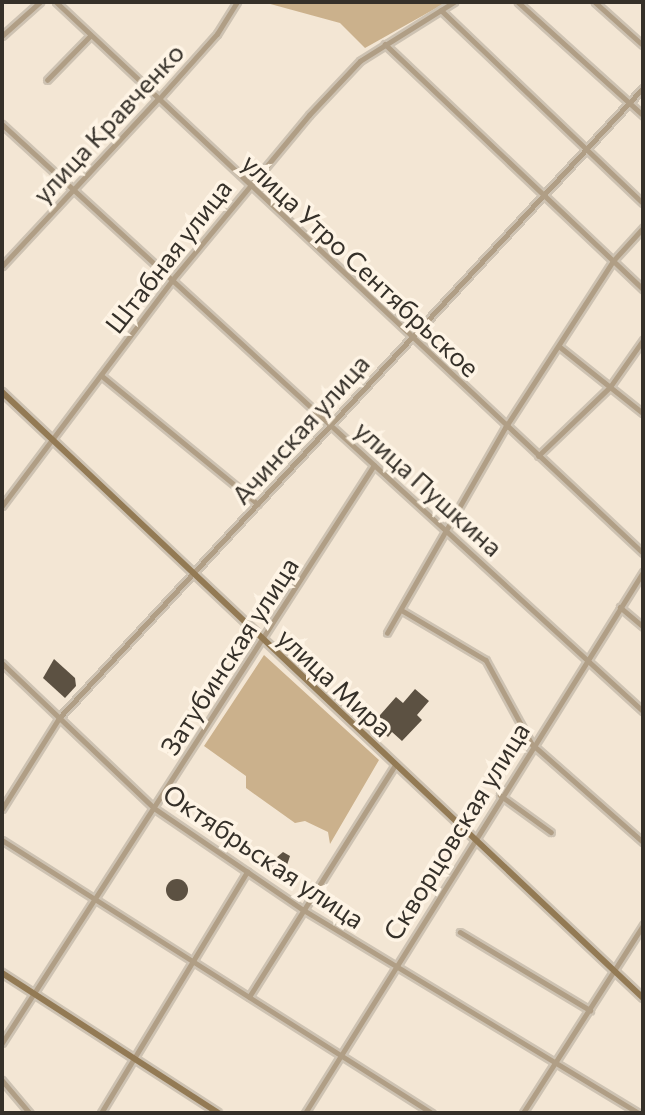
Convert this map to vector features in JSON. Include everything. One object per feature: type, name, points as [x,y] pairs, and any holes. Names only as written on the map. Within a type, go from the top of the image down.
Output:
[{"type":"main road","name":"улица Мира","points":[[2,392],[51,442],[643,998]]},
{"type":"main road","points":[[2,974],[218,1113]]},
{"type":"street","points":[[2,36],[40,2]]},
{"type":"street","name":"улица Утро Сентябрьское","points":[[56,2],[409,338],[643,553]]},
{"type":"street","name":"улица Кравченко","points":[[2,266],[217,34],[237,2]]},
{"type":"street","name":"Штабная улица","points":[[2,506],[247,185],[360,61],[454,2]]},
{"type":"street","points":[[518,2],[643,115]]},
{"type":"street","points":[[595,2],[643,45]]},
{"type":"street","points":[[441,9],[585,151],[643,203]]},
{"type":"street","points":[[47,80],[90,36]]},
{"type":"street","points":[[385,44],[643,289]]},
{"type":"street","name":"Ачинская улица","points":[[2,808],[59,718],[643,88]]},
{"type":"street","name":"улица Пушкина","points":[[2,124],[643,711]]},
{"type":"street","points":[[387,633],[403,611],[445,528],[505,428],[613,261],[643,228]]},
{"type":"street","points":[[537,457],[610,387],[643,340]]},
{"type":"street","points":[[559,346],[643,413]]},
{"type":"street","points":[[101,375],[258,504]]},
{"type":"street","name":"Затубинская улица","points":[[2,1043],[374,465]]},
{"type":"street","name":"Скворцовская улица","points":[[305,1113],[586,658],[643,572]]},
{"type":"street","points":[[620,607],[643,626]]},
{"type":"street","points":[[403,611],[486,660],[533,744],[643,842]]},
{"type":"street","name":"Октябрьская улица","points":[[2,663],[154,808],[302,909],[639,1113]]},
{"type":"street","points":[[248,997],[395,765]]},
{"type":"street","points":[[500,796],[551,832]]},
{"type":"street","points":[[2,839],[432,1113]]},
{"type":"street","points":[[101,1113],[190,960],[247,872]]},
{"type":"street","points":[[523,1113],[643,925]]},
{"type":"street","points":[[460,932],[590,1010]]},
{"type":"street","points":[[2,1080],[30,1113]]},
{"type":"shaded area","points":[[263,2],[447,2],[365,48],[340,23]]},
{"type":"shaded area","points":[[264,655],[379,760],[330,844],[328,832],[305,821],[295,823],[246,788],[246,776],[204,746]]},
{"type":"building","points":[[54,659],[75,678],[76,686],[65,698],[43,678]]},
{"type":"building","points":[[415,689],[429,701],[417,715],[422,720],[402,741],[392,732],[388,737],[373,723],[396,697],[403,703]]},
{"type":"building","points":[[283,852],[290,856],[282,880],[264,868]]},
{"type":"building","points":[[177,879],[185,882],[188,890],[185,898],[177,901],[169,898],[166,890],[169,882]]}]
